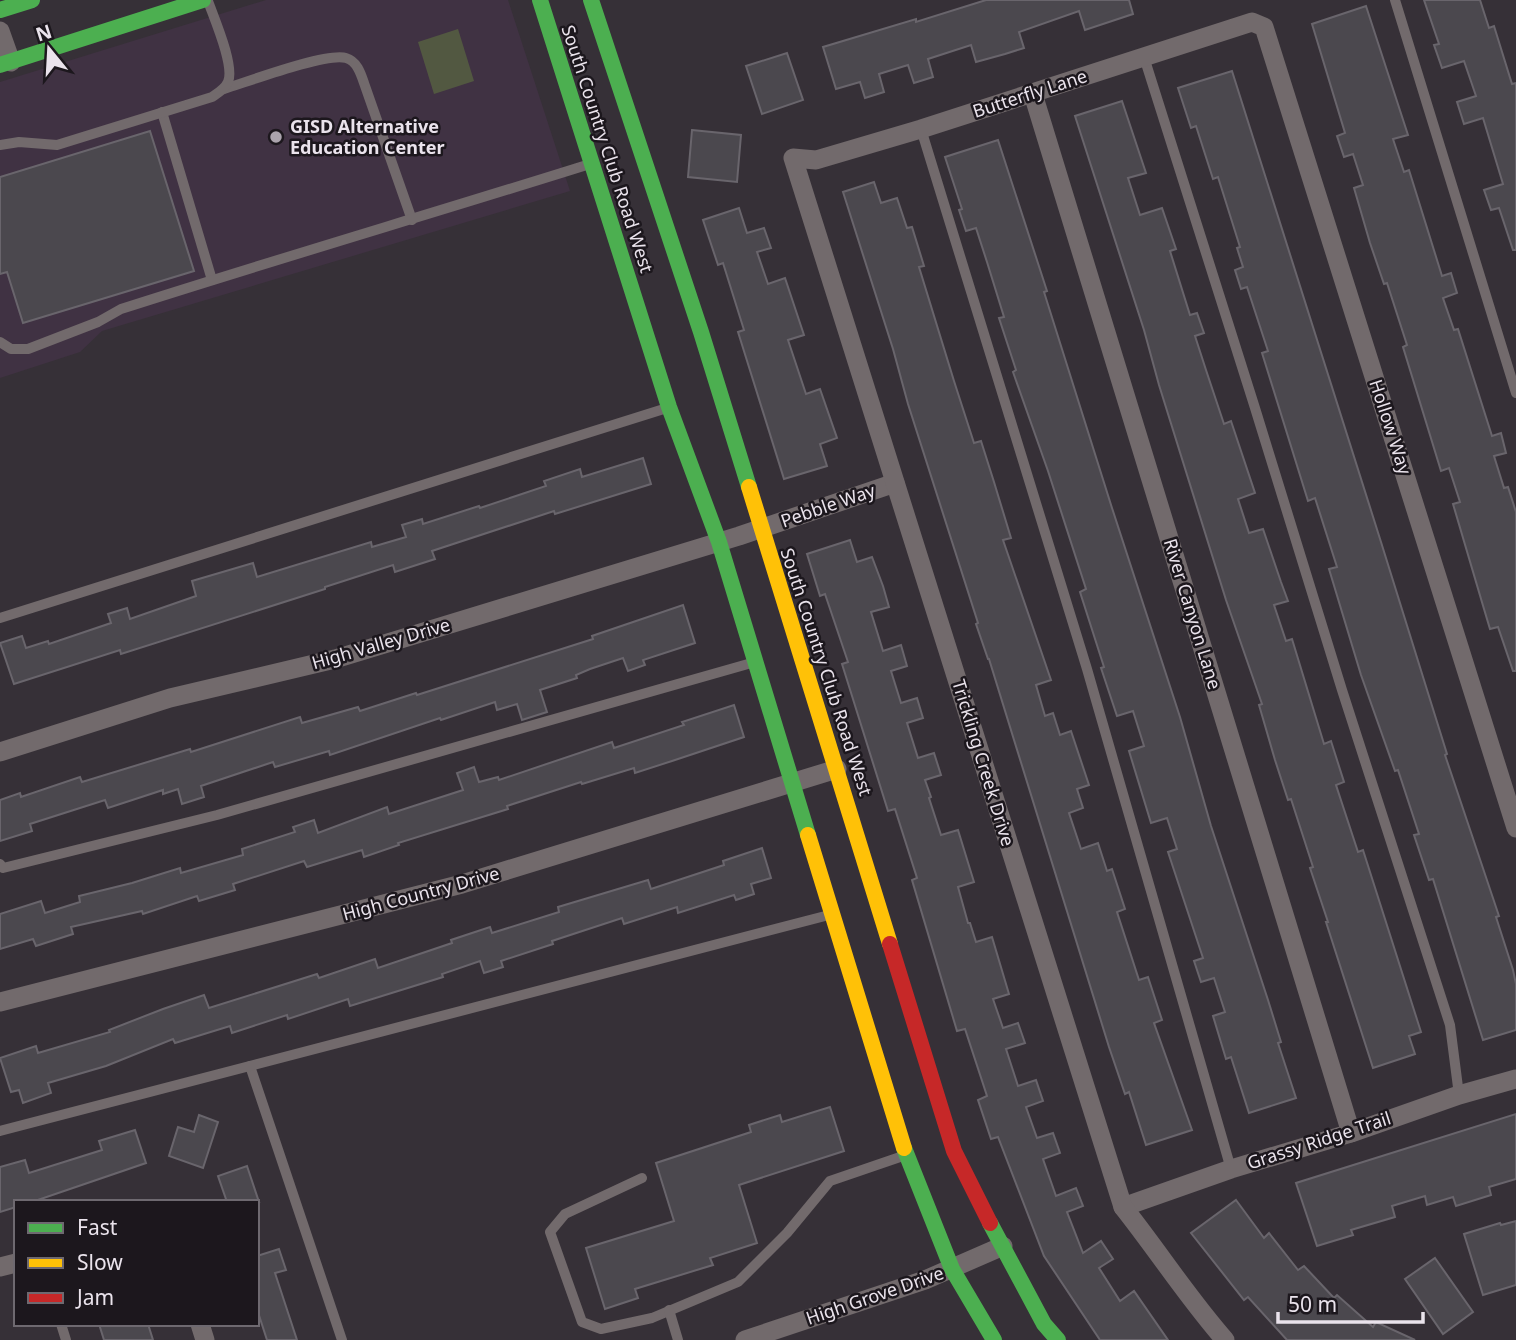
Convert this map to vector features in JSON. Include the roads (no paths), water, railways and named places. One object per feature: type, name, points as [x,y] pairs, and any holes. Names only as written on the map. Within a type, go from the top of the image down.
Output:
[{"type":"street","points":[[0,10],[32,0]]},
{"type":"street","points":[[0,31],[5,63],[206,0]]},
{"type":"street","name":"South Country Club Road West","points":[[540,0],[669,407],[719,542],[906,1154],[952,1269],[994,1340]]},
{"type":"street","name":"South Country Club Road West","points":[[591,0],[701,332],[954,1151],[1044,1324],[1058,1340]]},
{"type":"street","name":"Butterfly Lane","points":[[793,158],[816,160],[1033,94],[1252,22],[1264,27]]},
{"type":"street","name":"Hollow Way","points":[[1264,27],[1516,828]]},
{"type":"street","name":"River Canyon Lane","points":[[1033,94],[1351,1133]]},
{"type":"street","name":"Trickling Creek Drive","points":[[793,158],[1123,1207],[1161,1255],[1196,1307],[1225,1340]]},
{"type":"street","name":"Pebble Way","points":[[760,529],[895,483]]},
{"type":"street","name":"High Valley Drive","points":[[0,752],[170,698],[335,659],[760,529]]},
{"type":"street","name":"High Country Drive","points":[[0,1002],[462,884],[837,769]]},
{"type":"street","name":"Grassy Ridge Trail","points":[[1123,1207],[1231,1169],[1516,1079]]},
{"type":"street","name":"High Grove Drive","points":[[745,1340],[781,1335],[952,1269],[1003,1246]]},
{"type":"lane","points":[[206,0],[229,66],[230,80],[224,89]]},
{"type":"lane","points":[[1395,0],[1516,393]]},
{"type":"lane","points":[[1144,57],[1450,1025],[1459,1095]]},
{"type":"lane","points":[[0,145],[19,142],[57,145],[212,97],[224,89],[319,60],[348,58],[357,66],[361,75],[412,220]]},
{"type":"lane","points":[[162,112],[212,280]]},
{"type":"lane","points":[[921,129],[1087,669],[1231,1169]]},
{"type":"lane","points":[[0,342],[11,348],[28,349],[98,322],[121,309],[590,164]]},
{"type":"lane","points":[[0,618],[669,407]]},
{"type":"lane","points":[[0,864],[2,867],[217,815],[755,662]]},
{"type":"lane","points":[[0,1131],[832,914]]},
{"type":"lane","points":[[250,1066],[342,1340]]},
{"type":"lane","points":[[642,1178],[565,1214],[550,1232],[582,1322],[601,1329],[652,1318],[738,1282],[787,1233],[830,1181],[906,1154]]},
{"type":"lane","points":[[669,1311],[678,1340]]},
{"type":"place","name":"GISD Alternative Education Center","points":[[276,137]]}]
